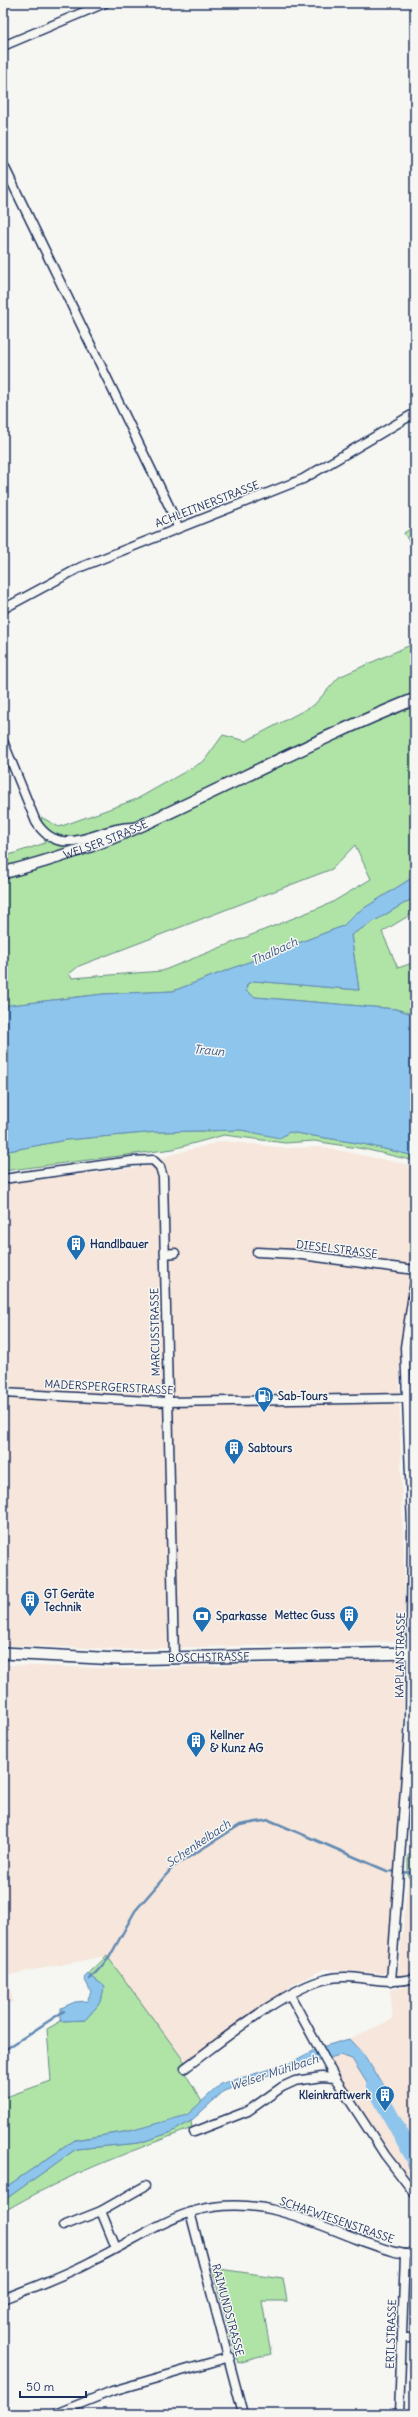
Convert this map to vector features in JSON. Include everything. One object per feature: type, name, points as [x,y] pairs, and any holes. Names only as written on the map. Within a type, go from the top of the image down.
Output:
[{"type":"main road","name":"WELSER STRASSE","points":[[3,873],[79,850],[137,828],[357,722],[415,699]]},
{"type":"main road","name":"BOSCHSTRASSE","points":[[3,1653],[112,1659],[174,1659],[413,1653]]},
{"type":"street","points":[[3,46],[105,3]]},
{"type":"street","points":[[3,164],[170,506],[178,527]]},
{"type":"street","name":"ACHLEITNERSTRASSE","points":[[3,609],[81,567],[178,527],[303,479],[415,413]]},
{"type":"street","points":[[3,741],[36,822],[42,831],[53,840],[72,842],[124,827],[137,828]]},
{"type":"street","name":"MARCUSSTRASSE","points":[[3,1179],[132,1160],[153,1160],[160,1167],[163,1177],[174,1659]]},
{"type":"street","name":"DIESELSTRASSE","points":[[257,1252],[294,1254],[415,1270]]},
{"type":"street","points":[[165,1254],[176,1253]]},
{"type":"street","name":"KAPLANSTRASSE","points":[[391,1982],[410,1720],[413,1653],[412,1527],[405,1347],[415,1281]]},
{"type":"street","name":"MADERSPERGERSTRASSE","points":[[3,1393],[167,1402],[406,1398]]},
{"type":"street","points":[[185,2068],[301,1988],[328,1978],[391,1982],[415,1978]]},
{"type":"street","points":[[290,1995],[335,2078],[385,2155],[415,2194]]},
{"type":"street","points":[[194,2132],[248,2111],[282,2087],[295,2081],[322,2077],[335,2078]]},
{"type":"street","points":[[63,2226],[102,2211],[145,2186]]},
{"type":"street","name":"SCHAFWIESENSTRASSE","points":[[3,2299],[92,2262],[162,2223],[190,2212],[216,2205],[273,2210],[405,2254],[415,2254]]},
{"type":"street","points":[[102,2211],[116,2248]]},
{"type":"street","name":"RAIMUNDSTRASSE","points":[[190,2212],[230,2357],[243,2414]]},
{"type":"street","name":"ERTLSTRASSE","points":[[399,2414],[405,2254]]},
{"type":"street","points":[[402,2338],[415,2338]]},
{"type":"street","points":[[55,2414],[69,2411],[151,2378],[230,2357]]},
{"type":"shaded area","points":[[223,1141],[287,1148],[321,1147],[415,1166],[415,1266],[402,1335],[399,1393],[406,1641],[125,1649],[3,1645],[3,1184],[148,1166],[170,1155]]},
{"type":"shaded area","points":[[415,1315],[415,1554],[408,1369]]},
{"type":"shaded area","points":[[403,1660],[403,1803],[396,1851],[389,1974],[324,1969],[295,1983],[187,2065],[106,1956],[8,1975],[13,2002],[3,2004],[3,1665],[130,1669]]},
{"type":"shaded area","points":[[408,1877],[415,1878],[415,1973],[398,1976]]},
{"type":"shaded area","points":[[415,1985],[415,2149],[381,2082],[364,2055],[349,2039],[393,2019],[390,1990]]},
{"type":"shaded area","points":[[340,2055],[352,2059],[380,2104],[385,2105],[394,2123],[391,2125],[408,2156],[408,2179],[328,2059]]},
{"type":"green space","points":[[415,526],[415,552],[404,533]]},
{"type":"green space","points":[[415,643],[415,876],[355,914],[343,926],[173,991],[103,994],[3,1006],[3,857],[45,843],[41,817],[59,827],[137,799],[204,761],[223,735],[246,741],[314,705],[339,677]],"holes":[[[355,845],[371,879],[331,903],[162,971],[72,978],[69,974],[79,966],[332,869]]]},
{"type":"green space","points":[[415,897],[415,912],[382,932],[398,968],[415,962],[415,1015],[396,1009],[255,997],[246,991],[247,984],[254,981],[359,990],[351,935]]},
{"type":"green space","points":[[241,1130],[280,1137],[289,1132],[363,1144],[415,1156],[415,1161],[364,1149],[314,1141],[285,1143],[224,1135],[173,1149],[3,1171],[3,1152],[66,1140],[157,1132]]},
{"type":"green space","points":[[408,1855],[415,1855],[415,1878],[408,1877]]},
{"type":"green space","points":[[107,1956],[187,2065],[184,2071],[202,2102],[187,2115],[168,2122],[130,2131],[75,2140],[3,2189],[3,2098],[51,2081],[47,2029],[61,2021],[85,2020],[101,2002],[104,1986],[88,1974]]},
{"type":"green space","points":[[191,2121],[192,2128],[72,2176],[3,2212],[3,2201],[76,2149],[139,2143],[172,2132]]},
{"type":"green space","points":[[212,2268],[283,2278],[287,2301],[262,2301],[271,2354],[238,2363]]},
{"type":"water","name":"Traun","points":[[415,876],[415,897],[351,935],[359,990],[254,981],[247,984],[246,991],[255,997],[396,1009],[415,1015],[415,1156],[363,1144],[289,1132],[280,1138],[241,1130],[157,1132],[66,1140],[3,1152],[3,1006],[103,994],[173,991],[343,926],[355,914]]},
{"type":"water","points":[[88,1974],[104,1986],[101,2002],[85,2020],[61,2021],[61,2008],[75,2002],[87,2001],[91,1992],[84,1978]]},
{"type":"water","points":[[349,2039],[364,2055],[381,2082],[415,2149],[415,2177],[408,2166],[408,2156],[391,2124],[394,2122],[385,2105],[380,2104],[352,2059],[340,2055],[265,2076],[224,2091],[191,2121],[172,2132],[139,2143],[76,2149],[3,2201],[3,2189],[75,2140],[130,2131],[187,2115],[221,2084],[290,2063],[318,2048]]},
{"type":"waterway","name":"Schenkelbach","points":[[90,1979],[109,1958],[135,1911],[173,1867],[240,1825],[269,1820],[387,1871],[415,1873]]},
{"type":"waterway","name":"Schenkelbach","points":[[3,2051],[64,2011]]},
{"type":"waterway","name":"Welser Mühlbach","points":[[374,2086],[415,2160]]},
{"type":"place","name":"Handlbauer","points":[[76,1261]]},
{"type":"place","name":"Sab-Tours","points":[[264,1413]]},
{"type":"place","name":"Sabtours","points":[[234,1465]]},
{"type":"place","name":"GT Geräte Technik","points":[[30,1617]]},
{"type":"place","name":"Mettec Guss","points":[[349,1632]]},
{"type":"place","name":"Sparkasse","points":[[202,1633]]},
{"type":"place","name":"Kellner & Kunz AG","points":[[196,1758]]},
{"type":"place","name":"Kleinkraftwerk","points":[[385,2112]]},
{"type":"water label","name":"Thalbach","points":[[274,951]]}]
